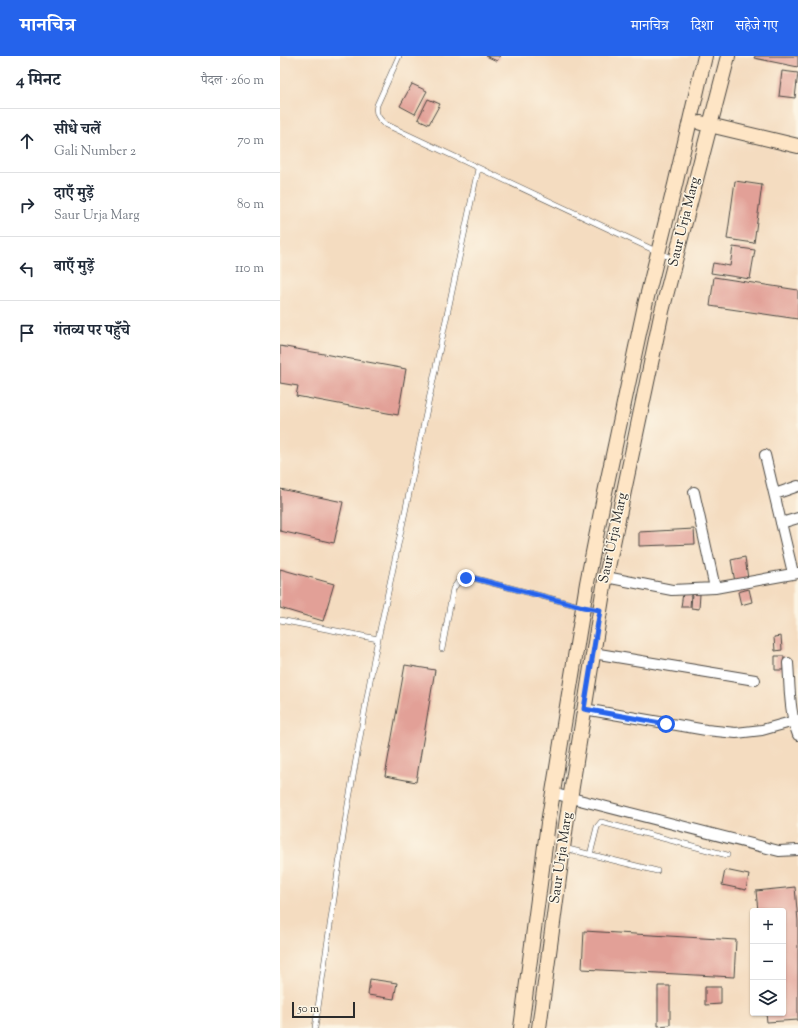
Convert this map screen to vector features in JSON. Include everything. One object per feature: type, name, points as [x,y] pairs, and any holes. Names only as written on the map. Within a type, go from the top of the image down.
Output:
[{"type":"street","name":"Saur Urja Marg","points":[[521,1028],[552,793],[583,607],[610,468],[645,305],[659,253],[705,56]]},
{"type":"street","name":"Saur Urja Marg","points":[[538,1028],[570,798],[606,577],[662,311],[728,56]]},
{"type":"street","points":[[690,121],[798,146]]},
{"type":"street","points":[[606,577],[672,590],[715,588],[796,573],[781,523],[765,455]]},
{"type":"street","points":[[610,468],[628,471]]},
{"type":"street","points":[[774,494],[798,486]]},
{"type":"street","points":[[694,492],[715,588]]},
{"type":"street","points":[[781,523],[798,518]]},
{"type":"street","points":[[593,653],[755,680]]},
{"type":"street","points":[[788,663],[798,735]]},
{"type":"street","points":[[584,709],[706,730],[736,733],[749,732],[796,721]]},
{"type":"street","points":[[552,793],[779,851],[798,850]]},
{"type":"lane","points":[[399,56],[377,105],[376,111],[379,119],[385,124],[394,130],[675,260]]},
{"type":"lane","points":[[315,1028],[346,816],[378,639],[478,169]]},
{"type":"lane","points":[[442,649],[450,600],[453,589],[460,579],[473,578],[583,607],[600,610]]},
{"type":"lane","points":[[280,620],[378,639]]},
{"type":"lane","points":[[590,855],[597,827],[601,822],[727,855]]},
{"type":"lane","points":[[563,848],[657,871]]},
{"type":"building","points":[[486,56],[500,56],[497,61]]},
{"type":"building","points":[[755,56],[798,56],[798,67],[754,58]]},
{"type":"building","points":[[782,71],[798,73],[795,98],[779,96]]},
{"type":"building","points":[[412,84],[427,91],[415,114],[400,106]]},
{"type":"building","points":[[428,99],[440,104],[429,124],[418,119]]},
{"type":"building","points":[[735,181],[762,185],[754,243],[727,239]]},
{"type":"building","points":[[733,247],[755,250],[750,279],[711,273],[713,263],[730,266]]},
{"type":"building","points":[[714,277],[798,290],[798,319],[710,306]]},
{"type":"building","points":[[280,346],[406,369],[398,415],[296,396],[298,386],[280,383]]},
{"type":"building","points":[[280,489],[343,502],[334,543],[280,531]]},
{"type":"building","points":[[694,529],[695,544],[639,546],[639,532]]},
{"type":"building","points":[[745,557],[748,579],[735,582],[731,560]]},
{"type":"building","points":[[280,569],[334,584],[323,621],[280,608]]},
{"type":"building","points":[[749,589],[752,602],[741,605],[738,592]]},
{"type":"building","points":[[683,593],[691,594],[690,607],[681,607]]},
{"type":"building","points":[[692,593],[700,594],[699,609],[691,608]]},
{"type":"building","points":[[781,636],[782,650],[775,651],[774,637]]},
{"type":"building","points":[[775,656],[784,656],[783,670],[775,670]]},
{"type":"building","points":[[405,665],[435,670],[416,782],[385,776]]},
{"type":"building","points":[[725,870],[749,875],[746,890],[722,885]]},
{"type":"building","points":[[795,887],[798,921],[798,1020],[767,1022],[766,1016],[786,1016],[786,908],[758,908],[756,891]]},
{"type":"building","points":[[584,931],[736,940],[734,977],[582,969]]},
{"type":"building","points":[[370,979],[397,983],[394,999],[368,995]]},
{"type":"building","points":[[658,986],[670,986],[670,1025],[658,1026]]},
{"type":"building","points":[[705,987],[721,987],[721,1004],[705,1005]]},
{"type":"route","points":[[466,578],[473,578],[583,607],[600,610],[584,709],[666,724]]}]
